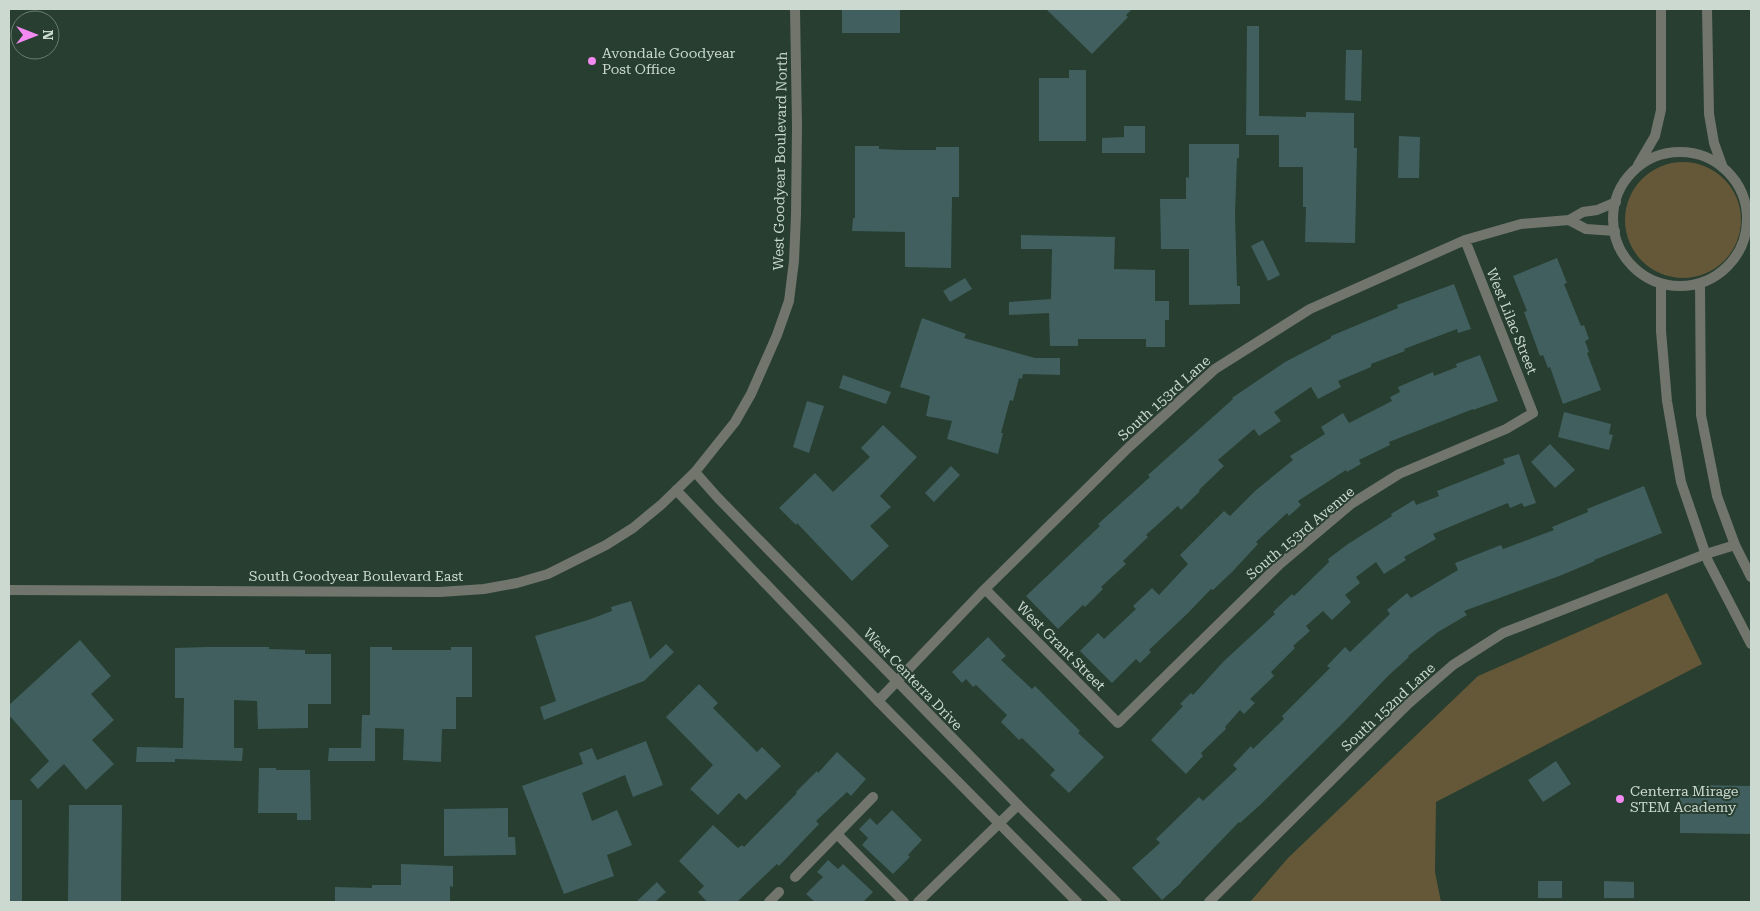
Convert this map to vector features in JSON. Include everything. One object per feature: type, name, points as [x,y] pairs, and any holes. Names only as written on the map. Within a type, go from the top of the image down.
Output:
[{"type":"street","name":"West Goodyear Boulevard North","points":[[676,490],[695,472],[735,422],[751,394],[777,335],[789,301],[794,261],[796,215],[795,9]]},
{"type":"street","points":[[1632,173],[1648,161],[1666,154],[1686,152],[1706,157],[1723,168],[1736,182],[1744,200],[1749,219],[1744,240],[1734,259],[1719,274],[1700,284],[1681,287],[1661,284],[1642,275],[1627,260],[1617,240],[1614,219],[1616,202],[1622,187],[1655,136],[1661,110],[1661,9]]},
{"type":"street","points":[[1707,9],[1710,114],[1714,143],[1723,168]]},
{"type":"street","name":"South 153rd Lane","points":[[878,701],[985,589],[1129,447],[1214,369],[1310,309],[1465,240],[1521,224],[1569,220],[1583,212],[1597,210],[1616,202]]},
{"type":"street","name":"South 153rd Lane","points":[[1569,220],[1586,229],[1615,231]]},
{"type":"street","name":"West Lilac Street","points":[[1465,240],[1534,413]]},
{"type":"street","points":[[1661,284],[1661,331],[1667,401],[1681,482],[1706,554],[1751,644]]},
{"type":"street","points":[[1700,284],[1701,415],[1717,496],[1735,545],[1751,577]]},
{"type":"street","name":"South 153rd Avenue","points":[[1118,723],[1280,564],[1351,504],[1399,474],[1506,429],[1534,413]]},
{"type":"street","name":"West Centerra Drive","points":[[695,472],[897,682],[1116,902]]},
{"type":"street","points":[[676,490],[878,701],[1077,902]]},
{"type":"street","name":"South Goodyear Boulevard East","points":[[9,590],[440,592],[484,589],[517,583],[548,574],[606,545],[633,528],[676,490]]},
{"type":"street","name":"South 152nd Lane","points":[[1209,902],[1408,704],[1453,665],[1503,633],[1706,554],[1735,545]]},
{"type":"street","name":"West Grant Street","points":[[985,589],[1118,723]]},
{"type":"street","points":[[795,877],[873,798]]},
{"type":"street","points":[[918,902],[1018,805]]},
{"type":"street","points":[[837,834],[904,902]]},
{"type":"street","points":[[769,902],[779,892]]},
{"type":"shaded area","points":[[1683,162],[1705,167],[1724,179],[1736,198],[1741,220],[1736,242],[1724,261],[1705,273],[1683,278],[1661,273],[1642,261],[1630,242],[1625,220],[1630,198],[1642,179],[1661,167]]},
{"type":"shaded area","points":[[1667,593],[1702,664],[1436,802],[1435,872],[1441,902],[1250,902],[1288,858],[1478,676]]},
{"type":"building","points":[[842,9],[900,9],[900,33],[842,33]]},
{"type":"building","points":[[1046,9],[1132,9],[1126,15],[1128,17],[1092,54]]},
{"type":"building","points":[[1247,26],[1259,26],[1259,116],[1306,117],[1306,112],[1354,113],[1354,148],[1357,148],[1355,243],[1305,242],[1306,207],[1303,207],[1303,167],[1279,167],[1279,135],[1246,135]]},
{"type":"building","points":[[1346,50],[1362,50],[1361,101],[1345,100]]},
{"type":"building","points":[[1069,70],[1086,70],[1086,141],[1039,141],[1039,78],[1069,78]]},
{"type":"building","points":[[1124,126],[1145,126],[1145,153],[1102,153],[1102,138],[1124,137]]},
{"type":"building","points":[[1399,136],[1420,137],[1419,178],[1398,178]]},
{"type":"building","points":[[1189,144],[1239,144],[1235,213],[1237,286],[1240,286],[1240,304],[1189,305],[1189,249],[1161,249],[1160,199],[1186,199],[1186,177],[1189,178]]},
{"type":"building","points":[[855,146],[879,146],[879,149],[902,150],[936,150],[936,147],[959,147],[959,197],[952,197],[951,268],[905,267],[905,232],[852,231],[853,218],[855,218]]},
{"type":"building","points":[[1021,235],[1115,237],[1114,269],[1155,270],[1155,301],[1169,301],[1169,320],[1165,320],[1165,347],[1146,347],[1146,339],[1078,339],[1078,346],[1050,346],[1049,313],[1009,315],[1009,302],[1051,299],[1052,249],[1021,249]]},
{"type":"building","points":[[1263,240],[1280,275],[1268,281],[1251,246]]},
{"type":"building","points":[[1557,258],[1567,283],[1564,284],[1581,326],[1584,325],[1589,339],[1585,341],[1589,352],[1587,353],[1601,390],[1563,404],[1550,367],[1548,368],[1543,355],[1540,356],[1524,312],[1527,311],[1513,276]]},
{"type":"building","points":[[965,278],[972,289],[950,302],[943,291]]},
{"type":"building","points":[[1454,284],[1471,329],[1458,333],[1457,329],[1371,364],[1371,367],[1338,381],[1341,387],[1318,399],[1311,387],[1274,412],[1281,421],[1259,436],[1254,429],[1218,460],[1224,466],[1181,510],[1178,506],[1146,535],[1148,537],[1123,561],[1126,564],[1101,587],[1103,589],[1058,629],[1026,596],[1100,526],[1098,524],[1150,477],[1148,475],[1232,398],[1285,362],[1331,338],[1331,336],[1398,308],[1397,305]]},
{"type":"building","points":[[922,318],[966,334],[964,338],[1035,358],[1060,358],[1060,375],[1023,374],[1022,379],[1019,378],[1013,401],[1010,400],[1001,433],[1003,433],[998,454],[947,439],[952,421],[926,416],[930,396],[900,387]]},
{"type":"building","points":[[1480,355],[1498,401],[1389,442],[1390,445],[1359,460],[1361,464],[1347,472],[1346,470],[1298,501],[1301,505],[1289,516],[1287,513],[1256,542],[1258,544],[1232,572],[1213,590],[1211,589],[1149,650],[1151,652],[1140,663],[1136,659],[1112,683],[1080,651],[1098,633],[1104,639],[1136,609],[1133,606],[1152,588],[1159,595],[1188,564],[1180,555],[1224,511],[1230,516],[1255,491],[1293,460],[1290,456],[1325,434],[1321,427],[1343,413],[1349,423],[1392,401],[1390,397],[1400,392],[1398,387],[1433,372],[1434,376],[1457,367],[1456,364]]},
{"type":"building","points":[[843,375],[891,392],[886,404],[839,388]]},
{"type":"building","points":[[807,401],[824,406],[809,453],[793,447]]},
{"type":"building","points":[[1564,412],[1611,424],[1609,434],[1613,435],[1609,450],[1558,437]]},
{"type":"building","points":[[883,425],[917,457],[880,496],[891,507],[870,526],[889,546],[852,581],[797,523],[796,525],[779,508],[815,473],[833,492],[870,457],[861,448]]},
{"type":"building","points":[[1550,444],[1575,470],[1555,488],[1531,462]]},
{"type":"building","points":[[1519,454],[1536,503],[1524,507],[1522,503],[1510,508],[1508,503],[1466,520],[1433,534],[1436,539],[1404,557],[1406,560],[1384,574],[1376,562],[1356,577],[1360,583],[1345,595],[1351,602],[1332,620],[1323,611],[1306,626],[1310,631],[1293,646],[1295,648],[1271,672],[1274,676],[1250,699],[1255,703],[1244,714],[1240,710],[1225,727],[1226,729],[1201,753],[1203,756],[1186,774],[1151,740],[1183,706],[1180,704],[1191,693],[1193,695],[1224,661],[1275,614],[1273,612],[1292,594],[1294,596],[1329,562],[1328,559],[1414,500],[1416,505],[1439,496],[1437,491],[1505,464],[1503,459]]},
{"type":"building","points":[[951,466],[960,475],[934,502],[925,493]]},
{"type":"building","points":[[1644,486],[1662,533],[1562,575],[1464,611],[1467,615],[1438,632],[1408,656],[1344,722],[1260,805],[1239,822],[1181,883],[1162,900],[1132,868],[1160,843],[1156,839],[1199,797],[1203,801],[1237,769],[1233,765],[1251,746],[1253,749],[1284,719],[1282,716],[1330,668],[1327,666],[1345,647],[1350,652],[1390,614],[1387,610],[1407,593],[1411,598],[1458,570],[1455,563],[1501,545],[1503,549],[1554,530],[1552,527],[1588,512],[1587,509]]},
{"type":"building","points":[[631,601],[650,659],[666,644],[674,652],[644,681],[544,720],[540,707],[556,701],[535,636],[588,620],[612,611],[611,607]]},
{"type":"building","points":[[988,637],[1006,656],[1001,660],[1032,689],[1035,686],[1080,731],[1078,733],[1104,757],[1069,793],[1050,775],[1055,770],[1022,738],[1019,740],[1001,722],[1007,715],[976,685],[973,687],[966,679],[962,683],[952,672]]},
{"type":"building","points":[[80,640],[111,676],[91,694],[114,720],[92,740],[114,764],[86,790],[64,764],[38,789],[30,780],[49,761],[9,715],[9,705]]},
{"type":"building","points":[[269,647],[269,649],[305,650],[305,654],[331,654],[331,704],[308,704],[308,728],[258,729],[257,701],[234,700],[234,748],[243,748],[242,761],[175,759],[175,762],[136,762],[137,747],[183,748],[184,698],[175,698],[175,648]]},
{"type":"building","points":[[370,647],[392,647],[392,650],[451,650],[451,647],[472,647],[472,697],[456,697],[456,729],[442,729],[441,762],[403,760],[404,729],[375,728],[375,761],[328,761],[329,748],[361,748],[362,715],[370,715]]},
{"type":"building","points":[[699,684],[718,703],[713,708],[757,752],[762,747],[781,766],[746,800],[739,793],[718,815],[690,789],[713,765],[666,717]]},
{"type":"building","points":[[646,741],[663,785],[633,797],[625,775],[582,793],[592,821],[617,810],[632,845],[607,855],[614,876],[564,894],[522,786],[583,764],[579,753],[592,748],[597,760]]},
{"type":"building","points":[[837,752],[866,779],[851,796],[847,792],[816,821],[819,824],[779,866],[777,864],[737,902],[707,902],[698,892],[704,886],[679,861],[713,825],[738,848],[742,845],[744,847]]},
{"type":"building","points":[[1556,761],[1571,784],[1543,802],[1528,780]]},
{"type":"building","points":[[259,768],[310,770],[311,820],[297,820],[297,813],[258,813]]},
{"type":"building","points":[[1694,785],[1751,786],[1751,834],[1680,833],[1680,794],[1693,794]]},
{"type":"building","points":[[9,800],[22,800],[22,902],[9,902]]},
{"type":"building","points":[[69,805],[122,805],[121,902],[68,902]]},
{"type":"building","points":[[508,808],[508,837],[515,837],[516,855],[444,856],[444,809]]},
{"type":"building","points":[[892,810],[922,840],[908,855],[910,857],[893,874],[862,845],[868,838],[859,829],[870,818],[877,825]]},
{"type":"building","points":[[828,860],[838,869],[843,864],[873,892],[863,902],[815,902],[806,894],[823,877],[817,872]]},
{"type":"building","points":[[401,864],[453,866],[453,887],[450,886],[450,902],[335,902],[335,887],[372,888],[372,885],[401,885]]},
{"type":"building","points":[[1538,881],[1562,881],[1562,898],[1538,898]]},
{"type":"building","points":[[1604,881],[1634,882],[1634,898],[1604,898]]},
{"type":"building","points":[[657,882],[666,892],[655,902],[636,902]]},
{"type":"place","name":"Avondale Goodyear Post Office","points":[[592,61]]},
{"type":"place","name":"Centerra Mirage STEM Academy","points":[[1620,799]]}]
